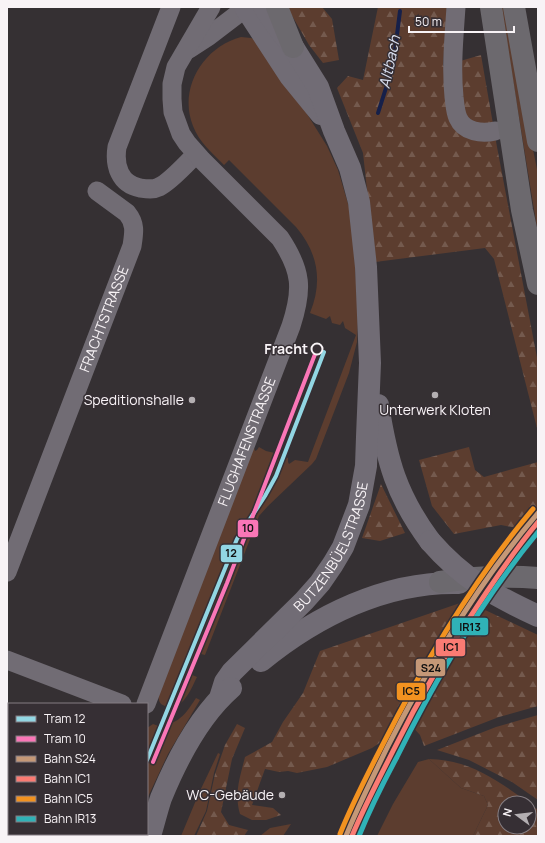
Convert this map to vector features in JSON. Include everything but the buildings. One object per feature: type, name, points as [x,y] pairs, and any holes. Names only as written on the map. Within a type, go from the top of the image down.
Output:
[{"type":"highway","points":[[277,7],[293,47]]},
{"type":"highway","points":[[490,7],[522,210],[538,284]]},
{"type":"highway","points":[[514,7],[538,141]]},
{"type":"highway","points":[[440,582],[487,576],[538,578]]},
{"type":"main road","name":"BUTZENBÜELSTRASSE","points":[[220,698],[225,682],[232,672],[304,601],[320,583],[333,564],[343,547],[359,505],[366,466],[370,363],[366,267],[359,202],[350,168],[334,131],[318,87],[293,47],[277,26],[251,7]]},
{"type":"main road","name":"BUTZENBÜELSTRASSE","points":[[251,7],[290,76],[334,131]]},
{"type":"main road","name":"BUTZENBÜELSTRASSE","points":[[370,363],[384,445],[392,472],[405,504],[430,541],[457,569],[495,596],[538,616]]},
{"type":"main road","points":[[150,836],[161,800],[179,760],[198,726],[220,698],[273,651],[288,640],[320,620],[370,598],[408,588],[440,582],[498,583],[538,588]]},
{"type":"street","points":[[171,7],[117,147],[116,165],[122,178],[130,184],[142,188],[153,189],[162,185],[196,154]]},
{"type":"street","name":"FLUGHAFENSTRASSE","points":[[146,703],[297,308],[299,289],[297,271],[290,254],[280,238],[196,154],[181,134],[173,112],[172,99],[176,67],[207,15],[223,7]]},
{"type":"street","name":"FLUGHAFENSTRASSE","points":[[186,51],[251,7]]},
{"type":"street","points":[[456,7],[453,85],[455,111],[458,119],[468,128],[482,133],[496,131]]},
{"type":"street","name":"FRACHTSTRASSE","points":[[7,572],[132,246],[134,230],[131,218],[127,213],[97,191]]},
{"type":"street","points":[[7,660],[119,703]]},
{"type":"green space","points":[[287,7],[322,7],[332,19],[339,60],[323,63],[309,45]]},
{"type":"green space","points":[[378,7],[447,7],[443,66],[481,55],[538,363],[538,432],[494,259],[485,248],[375,262],[363,153],[337,88],[348,76],[363,80]]},
{"type":"green space","points":[[501,7],[504,7],[538,174],[538,234]]},
{"type":"green space","points":[[241,37],[256,40],[274,61],[327,146],[338,170],[349,207],[353,229],[358,317],[357,342],[349,373],[316,459],[259,516],[205,655],[197,653],[190,674],[197,677],[185,699],[176,706],[171,707],[161,704],[158,693],[253,444],[255,451],[259,447],[266,451],[275,453],[275,458],[281,454],[288,458],[289,464],[295,460],[308,462],[356,335],[345,328],[343,321],[340,325],[332,323],[330,316],[326,319],[310,313],[316,290],[316,268],[314,257],[303,237],[296,227],[229,160],[224,165],[215,156],[202,142],[193,126],[189,112],[189,98],[197,71],[215,50],[227,42]]},
{"type":"green space","points":[[469,447],[475,470],[484,477],[538,462],[538,532],[501,525],[454,534],[432,506],[419,460]]},
{"type":"green space","points":[[381,484],[405,533],[380,541],[362,538]]},
{"type":"green space","points":[[466,601],[538,635],[538,706],[499,717],[424,746],[420,735],[409,723],[372,748],[327,767],[297,773],[288,771],[279,772],[265,769],[252,805],[273,808],[281,815],[266,820],[252,820],[240,814],[238,807],[238,792],[245,757],[272,742],[283,722],[303,693],[320,651]]},
{"type":"green space","points":[[196,698],[200,700],[168,754],[148,797],[148,727],[153,724],[164,728],[166,725],[180,718]]},
{"type":"green space","points":[[538,715],[538,800],[537,795],[531,795],[512,782],[469,760],[437,750],[496,727]]},
{"type":"green space","points":[[237,724],[245,728],[232,759],[221,812],[229,825],[248,830],[244,836],[196,836],[207,811],[215,774],[225,745]]},
{"type":"green space","points":[[218,753],[220,754],[214,773],[206,811],[194,836],[181,836],[199,793]]},
{"type":"green space","points":[[429,759],[461,788],[484,796],[488,805],[473,836],[377,836],[393,804],[418,762]]},
{"type":"green space","points":[[429,759],[444,760],[470,767],[494,779],[517,795],[497,795],[497,835],[537,835],[537,809],[538,836],[473,836],[488,805],[484,796],[461,788]]},
{"type":"green space","points":[[291,824],[283,836],[260,836],[270,828]]},
{"type":"waterway","name":"Altbach","points":[[378,113],[393,66],[400,11]]},
{"type":"tram line","name":"10","points":[[153,762],[227,583],[317,349]]},
{"type":"tram line","name":"12","points":[[148,758],[237,539],[276,476],[324,352]]},
{"type":"rail line","name":"IC5","points":[[340,834],[398,715],[432,654],[490,564],[533,509]]},
{"type":"rail line","name":"S24","points":[[346,836],[387,748],[437,656],[495,567],[538,513]]},
{"type":"rail line","name":"IC1","points":[[352,836],[403,731],[436,670],[492,584],[517,548],[538,522]]},
{"type":"rail line","name":"IR13","points":[[359,836],[372,806],[412,727],[461,640],[517,558],[538,532]]},
{"type":"place","name":"Fracht","points":[[317,349]]},
{"type":"place","name":"Unterwerk Kloten","points":[[435,395]]},
{"type":"place","name":"Speditionshalle","points":[[192,400]]},
{"type":"place","name":"WC-Gebäude","points":[[282,795]]}]
